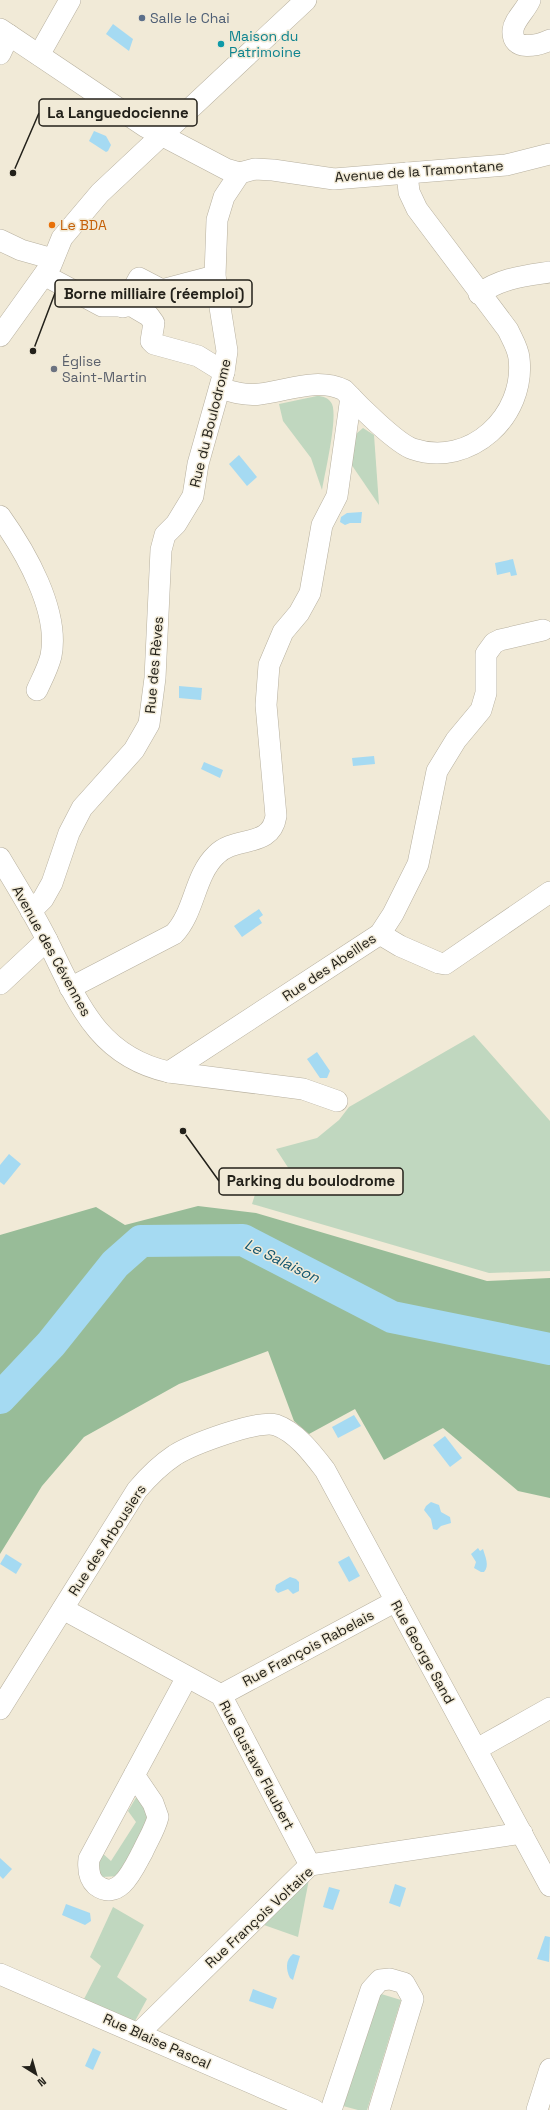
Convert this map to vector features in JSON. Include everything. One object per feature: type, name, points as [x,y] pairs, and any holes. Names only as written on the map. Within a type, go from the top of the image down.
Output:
[{"type":"street","points":[[39,55],[70,0]]},
{"type":"street","points":[[0,336],[48,267],[62,238],[100,193],[306,0]]},
{"type":"street","points":[[530,0],[513,30],[514,38],[520,44],[528,47],[550,40]]},
{"type":"street","points":[[0,54],[5,32],[162,136],[226,168],[240,173]]},
{"type":"street","name":"Avenue de la Tramontane","points":[[240,173],[255,169],[273,170],[334,179],[506,165],[550,154]]},
{"type":"street","name":"Rue du Boulodrome","points":[[161,550],[165,535],[176,524],[193,496],[198,464],[222,380],[227,351],[215,276],[217,220],[224,197],[240,173]]},
{"type":"street","points":[[0,240],[21,250],[48,267],[102,306],[132,306],[152,319],[154,324],[150,337],[154,344],[198,356],[222,380],[245,395],[259,395],[318,383],[332,385],[344,390],[390,433],[412,449],[427,452],[444,452],[476,443],[490,434],[501,423],[518,387],[519,357],[508,330],[479,294],[417,209],[409,192],[407,173]]},
{"type":"street","points":[[479,294],[493,284],[510,278],[550,272]]},
{"type":"street","points":[[123,307],[139,278],[162,290],[215,276]]},
{"type":"street","points":[[70,988],[174,934],[184,921],[205,870],[216,854],[231,845],[267,835],[272,828],[276,816],[266,705],[269,665],[283,632],[299,613],[310,593],[322,525],[336,496],[350,397]]},
{"type":"street","points":[[0,516],[34,574],[50,619],[51,655],[36,690]]},
{"type":"street","name":"Rue des Rèves","points":[[31,911],[43,899],[52,883],[69,833],[82,808],[134,750],[149,724],[156,670],[161,550]]},
{"type":"street","name":"Rue des Abeilles","points":[[169,1072],[380,934],[393,914],[418,864],[437,771],[456,740],[481,710],[486,692],[486,654],[490,648],[500,640],[543,630]]},
{"type":"street","name":"Avenue des Cévennes","points":[[0,858],[47,940],[70,988],[92,1022],[114,1046],[130,1058],[149,1068],[169,1072],[303,1089],[337,1101]]},
{"type":"street","points":[[380,934],[400,946],[445,964],[550,892]]},
{"type":"street","points":[[0,984],[47,940]]},
{"type":"street","name":"Rue des Arbousiers","points":[[0,1709],[137,1490],[148,1476],[162,1465],[188,1449],[248,1426],[262,1423],[274,1424],[284,1428]]},
{"type":"street","name":"Rue George Sand","points":[[284,1428],[304,1445],[324,1470],[477,1749],[550,1886]]},
{"type":"street","name":"Rue François Rabelais","points":[[221,1696],[396,1601]]},
{"type":"street","name":"Rue Gustave Flaubert","points":[[63,1609],[221,1696],[310,1865]]},
{"type":"street","points":[[134,1775],[157,1810],[157,1823],[125,1882],[111,1890],[103,1889],[95,1884],[90,1877],[88,1868],[89,1859],[134,1775],[187,1677]]},
{"type":"street","points":[[477,1749],[550,1708]]},
{"type":"street","name":"Rue François Voltaire","points":[[139,2033],[310,1865],[522,1833]]},
{"type":"street","name":"Rue Blaise Pascal","points":[[0,1974],[314,2110]]},
{"type":"street","points":[[331,2110],[372,1990],[380,1980],[390,1978],[404,1983],[413,1999],[379,2110]]},
{"type":"street","points":[[537,2110],[550,2069]]},
{"type":"green space","points":[[317,396],[328,399],[332,404],[333,411],[332,433],[322,490],[311,458],[283,421],[279,404]]},
{"type":"green space","points":[[363,428],[374,435],[379,505],[351,464],[356,434]]},
{"type":"green space","points":[[474,1035],[550,1121],[550,1271],[489,1273],[252,1204],[257,1188],[289,1169],[276,1149],[317,1138],[339,1120],[349,1107]]},
{"type":"green space","points":[[198,1206],[256,1213],[487,1281],[550,1278],[550,1498],[518,1491],[443,1428],[384,1460],[355,1409],[309,1434],[294,1421],[268,1351],[179,1384],[84,1437],[42,1486],[0,1554],[0,1235],[96,1207],[125,1225]]},
{"type":"green space","points":[[137,1796],[151,1819],[119,1876],[102,1877],[97,1865],[101,1852],[111,1861],[136,1822],[128,1811]]},
{"type":"green space","points":[[309,1879],[298,1937],[264,1925]]},
{"type":"green space","points":[[113,1907],[144,1925],[117,1977],[147,1999],[135,2021],[84,1999],[101,1966],[90,1957]]},
{"type":"green space","points":[[378,1993],[401,2000],[367,2110],[358,2110],[343,2106]]},
{"type":"water","points":[[113,24],[133,39],[129,51],[106,34]]},
{"type":"water","points":[[94,131],[106,136],[111,145],[108,151],[106,152],[89,141]]},
{"type":"water","points":[[239,455],[257,477],[247,486],[229,464]]},
{"type":"water","points":[[362,512],[361,523],[350,523],[345,525],[340,522],[341,517],[347,513]]},
{"type":"water","points":[[513,559],[517,575],[511,576],[510,572],[497,575],[495,563]]},
{"type":"water","points":[[179,686],[202,688],[201,700],[179,698]]},
{"type":"water","points":[[374,756],[375,764],[353,766],[352,758]]},
{"type":"water","points":[[204,762],[223,770],[220,778],[201,769]]},
{"type":"water","points":[[259,909],[263,915],[259,918],[262,923],[242,937],[234,926]]},
{"type":"water","points":[[317,1052],[330,1071],[327,1078],[320,1078],[307,1059]]},
{"type":"water","points":[[9,1154],[21,1164],[4,1185],[0,1182],[0,1165]]},
{"type":"water","points":[[354,1415],[361,1426],[338,1438],[332,1427]]},
{"type":"water","points":[[445,1436],[462,1458],[450,1467],[433,1445]]},
{"type":"water","points":[[431,1502],[439,1505],[441,1512],[450,1517],[451,1523],[441,1526],[437,1530],[433,1529],[431,1519],[424,1510]]},
{"type":"water","points":[[478,1548],[480,1551],[483,1549],[486,1558],[487,1567],[484,1572],[474,1568],[476,1562],[471,1554]]},
{"type":"water","points":[[6,1554],[22,1564],[16,1574],[0,1564]]},
{"type":"water","points":[[349,1556],[360,1576],[349,1582],[338,1562]]},
{"type":"water","points":[[290,1577],[299,1582],[299,1591],[293,1594],[288,1589],[278,1593],[275,1590],[276,1585]]},
{"type":"water","points":[[0,1858],[12,1869],[3,1879],[0,1876]]},
{"type":"water","points":[[395,1884],[406,1888],[400,1907],[389,1903]]},
{"type":"water","points":[[329,1887],[340,1890],[333,1910],[323,1907]]},
{"type":"water","points":[[66,1904],[90,1913],[91,1921],[85,1925],[62,1915]]},
{"type":"water","points":[[545,1936],[550,1937],[549,1962],[537,1959]]},
{"type":"water","points":[[293,1954],[300,1956],[293,1980],[289,1975],[287,1962]]},
{"type":"water","points":[[253,1989],[277,1998],[273,2009],[249,2001]]},
{"type":"water","points":[[93,2048],[101,2052],[93,2070],[85,2066]]},
{"type":"waterway","name":"Le Salaison","points":[[0,1398],[51,1344],[115,1264],[141,1241],[243,1240],[392,1317],[550,1349]]},
{"type":"place","name":"Salle le Chai","points":[[142,18]]},
{"type":"place","name":"Maison du Patrimoine","points":[[221,44]]},
{"type":"place","name":"La Languedocienne","points":[[13,173]]},
{"type":"place","name":"Le BDA","points":[[52,225]]},
{"type":"place","name":"Borne milliaire (réemploi)","points":[[33,351]]},
{"type":"place","name":"Église Saint-Martin","points":[[54,369]]},
{"type":"place","name":"Parking du boulodrome","points":[[183,1131]]}]
